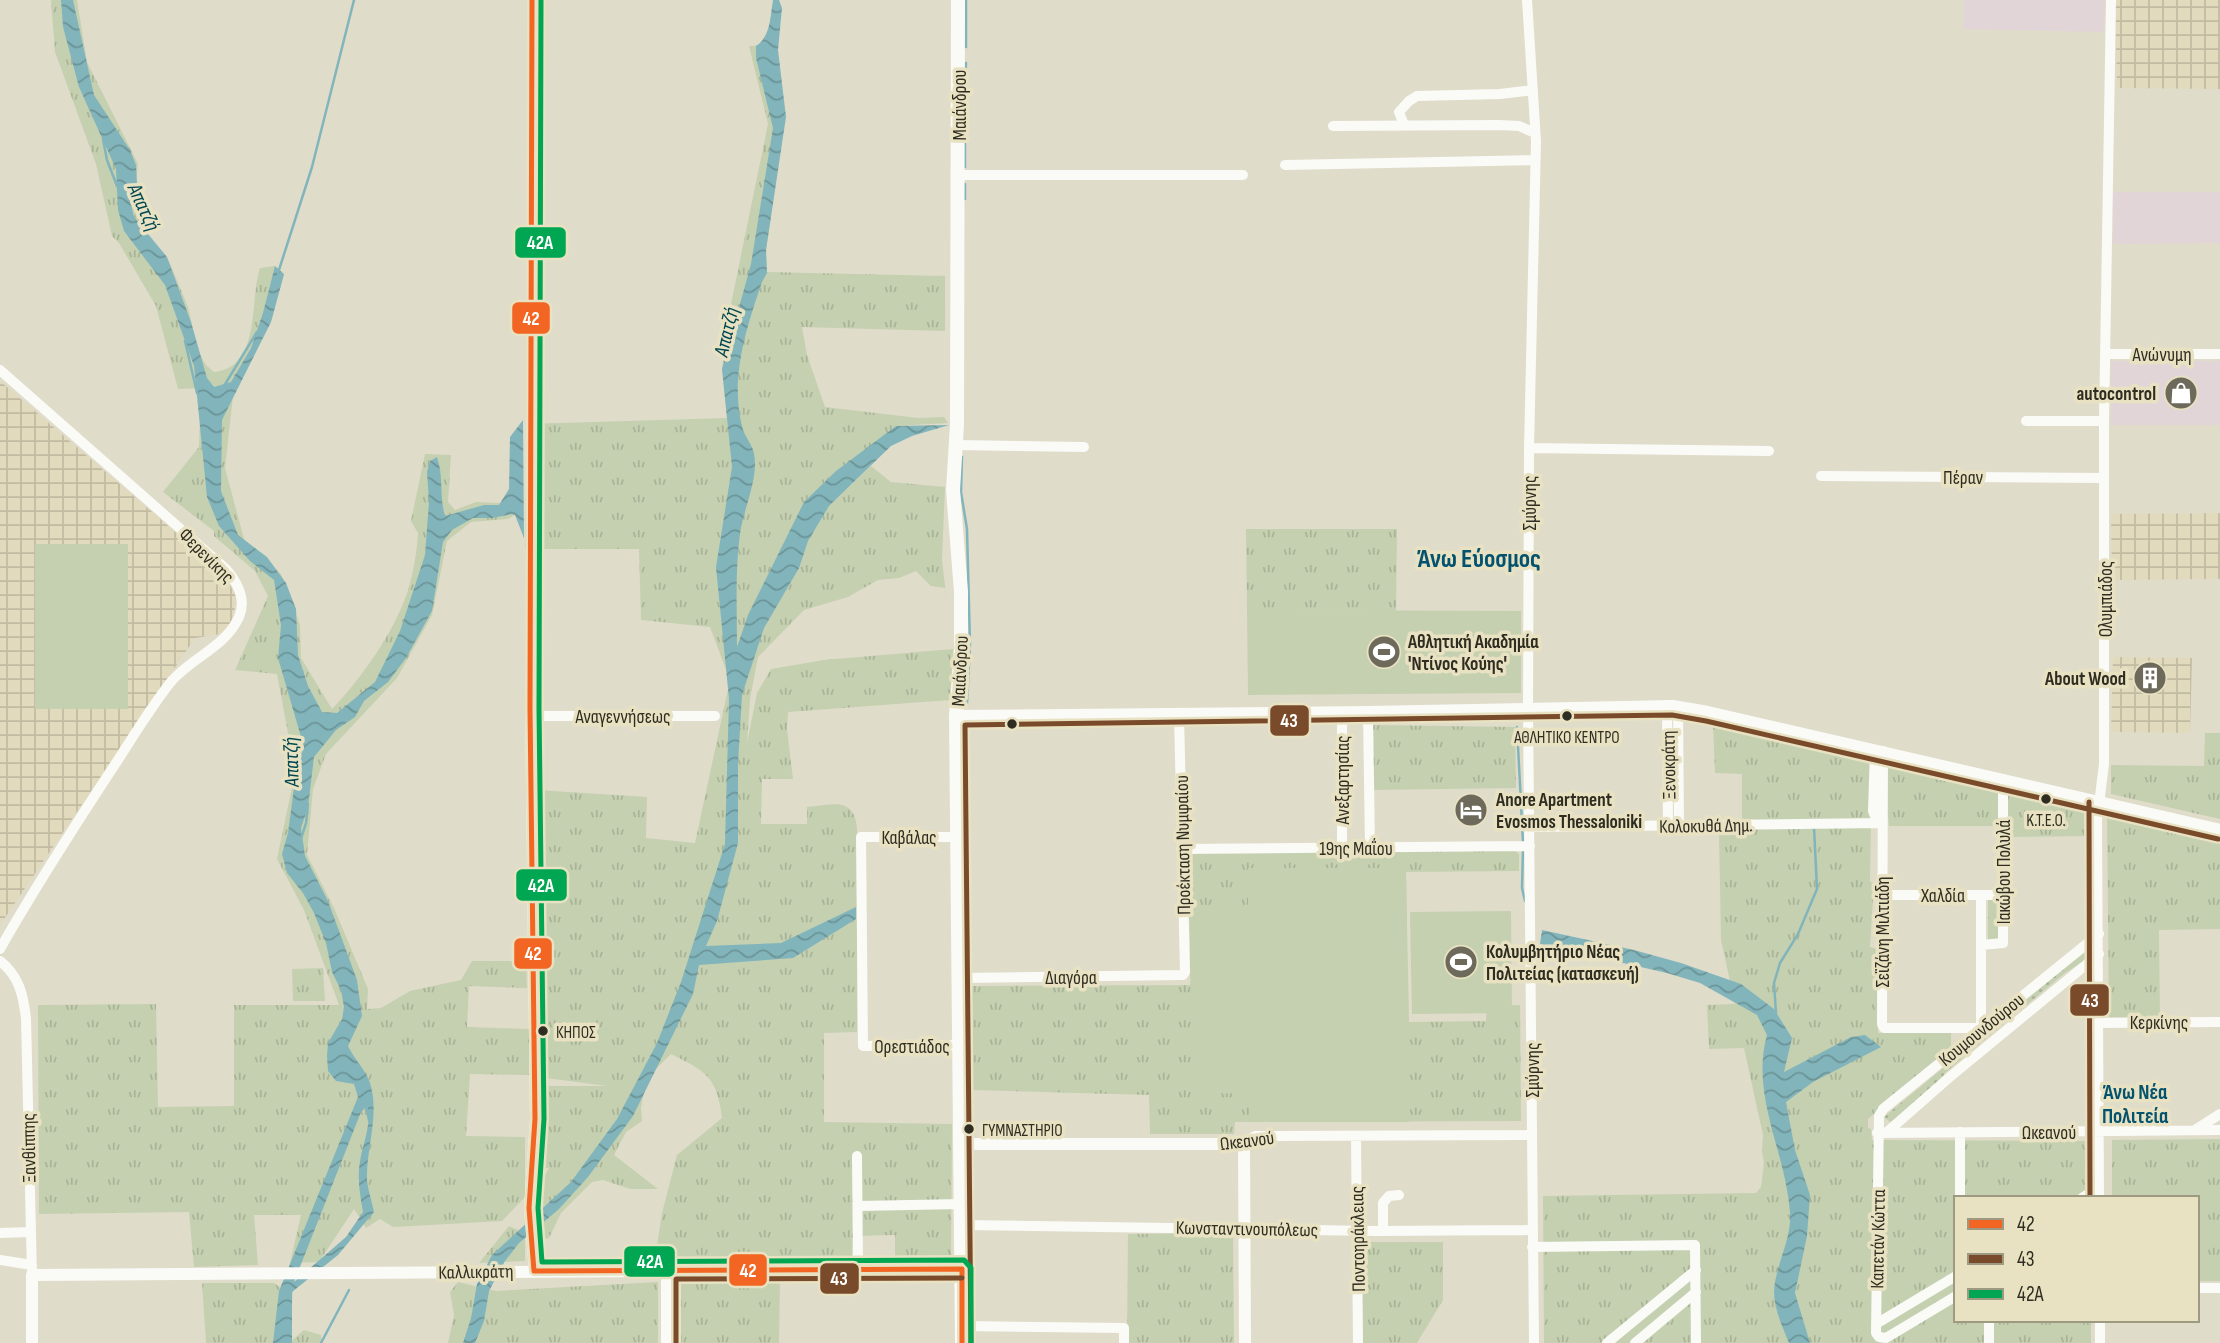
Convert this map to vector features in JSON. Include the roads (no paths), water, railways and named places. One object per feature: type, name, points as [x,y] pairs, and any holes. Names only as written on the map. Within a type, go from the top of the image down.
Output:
[{"type":"main road","name":"Μαιάνδρου","points":[[958,0],[959,175],[956,445],[953,490],[961,592],[961,650],[956,716],[962,1343]]},
{"type":"street","points":[[532,0],[530,716],[535,1119],[529,1208],[534,1271]]},
{"type":"street","name":"Σμύρνης","points":[[1527,0],[1535,133],[1529,448],[1528,710],[1534,1343]]},
{"type":"street","name":"Ολυμπιάδος","points":[[2099,1192],[2098,802],[2104,764],[2104,421],[2111,0]]},
{"type":"street","points":[[1404,125],[1399,112],[1417,96],[1500,94],[1533,90]]},
{"type":"street","points":[[1333,126],[1519,126],[1535,133]]},
{"type":"street","points":[[1285,165],[1535,160]]},
{"type":"street","points":[[959,175],[1243,175]]},
{"type":"street","name":"Ανώνυμη","points":[[2105,354],[2220,354]]},
{"type":"street","name":"Φερενίκης","points":[[0,370],[226,569],[235,579],[242,599],[240,616],[221,642],[172,680],[140,726],[0,949]]},
{"type":"street","points":[[2026,421],[2104,421]]},
{"type":"street","points":[[956,445],[1084,447]]},
{"type":"street","points":[[1529,448],[1769,451]]},
{"type":"street","name":"Πέραν","points":[[1821,476],[2105,478]]},
{"type":"street","points":[[956,716],[1672,706],[1879,750],[2220,830]]},
{"type":"street","name":"Ξενοκράτη","points":[[1672,706],[1674,825]]},
{"type":"street","name":"Ανεξαρτησίας","points":[[1342,712],[1342,848]]},
{"type":"street","name":"Ανεξαρτησίας","points":[[1368,712],[1370,848]]},
{"type":"street","name":"Προέκταση Νυμφαίου","points":[[1179,714],[1183,975]]},
{"type":"street","name":"Αναγεννήσεως","points":[[530,716],[715,716]]},
{"type":"street","name":"Σεϊζάνη Μιλτιάδη","points":[[1879,750],[1874,811],[1876,819],[1881,823],[1882,1024],[1886,1028],[1981,1028]]},
{"type":"street","name":"Ιακώβου Πολυλά","points":[[1981,945],[2003,943],[2003,779]]},
{"type":"street","name":"Κολοκυθά Δημ.","points":[[1530,827],[1881,823]]},
{"type":"street","name":"Καβάλας","points":[[863,1046],[860,837],[958,836]]},
{"type":"street","name":"19ης Μαΐου","points":[[1181,849],[1530,846]]},
{"type":"street","name":"Χαλδία","points":[[1882,895],[2003,895]]},
{"type":"street","name":"Ιακώβου Πολυλά","points":[[1981,895],[1981,1028]]},
{"type":"street","name":"Κουμουνδούρου","points":[[2099,934],[1884,1109],[1878,1119],[1882,1133],[2099,954]]},
{"type":"street","name":"Ξανθίππης","points":[[0,961],[15,975],[24,1002],[32,1343]]},
{"type":"street","name":"Διαγόρα","points":[[960,978],[1183,975]]},
{"type":"street","name":"Κερκίνης","points":[[2099,1023],[2220,1022]]},
{"type":"street","name":"Ορεστιάδος","points":[[863,1046],[960,1045]]},
{"type":"street","points":[[2195,1130],[2220,1114]]},
{"type":"street","name":"Ωκεανού","points":[[1882,1133],[2220,1130]]},
{"type":"street","points":[[1960,1132],[1960,1196]]},
{"type":"street","name":"Καπετάν Κώττα","points":[[1876,1324],[1882,1133]]},
{"type":"street","name":"Ωκεανού","points":[[961,1144],[1244,1144],[1255,1136],[1532,1135]]},
{"type":"street","name":"Ποντοηράκλειας","points":[[1356,1136],[1357,1343]]},
{"type":"street","points":[[1244,1144],[1245,1343]]},
{"type":"street","points":[[857,1156],[858,1268]]},
{"type":"street","points":[[1383,1231],[1383,1203],[1387,1197],[1399,1195]]},
{"type":"street","points":[[858,1206],[962,1205]]},
{"type":"street","name":"Κωνσταντινουπόλεως","points":[[962,1225],[1383,1231],[1532,1230]]},
{"type":"street","points":[[0,1233],[31,1232]]},
{"type":"street","points":[[1532,1247],[1695,1245],[1696,1343]]},
{"type":"street","points":[[0,1260],[32,1270]]},
{"type":"street","points":[[667,1269],[667,1343]]},
{"type":"street","name":"Καλλικράτη","points":[[32,1270],[281,1274],[667,1269],[962,1269]]},
{"type":"street","points":[[1607,1343],[1696,1270]]},
{"type":"street","points":[[1954,1277],[1876,1324],[1877,1335],[1885,1338],[1954,1297]]},
{"type":"street","points":[[2199,1288],[2220,1288]]},
{"type":"street","points":[[1635,1343],[1696,1292]]},
{"type":"street","points":[[1989,1322],[1989,1343]]},
{"type":"street","points":[[2100,1322],[2100,1343]]},
{"type":"street","points":[[962,1325],[1124,1328],[1124,1343]]},
{"type":"water","points":[[61,0],[73,0],[94,95],[130,150],[136,165],[137,183],[129,196],[134,217],[167,257],[191,322],[207,378],[214,387],[231,382],[251,348],[275,266],[284,274],[271,322],[222,420],[221,491],[238,535],[267,557],[286,583],[296,609],[298,655],[308,686],[322,712],[337,713],[375,682],[400,631],[425,555],[429,502],[427,472],[430,461],[437,457],[445,516],[484,505],[499,505],[509,489],[510,437],[523,420],[524,538],[515,515],[512,514],[473,518],[452,530],[443,542],[432,611],[406,658],[388,682],[364,701],[355,717],[336,730],[314,757],[308,807],[301,828],[305,856],[328,901],[357,980],[362,1016],[348,1046],[368,1078],[373,1095],[367,1180],[374,1212],[338,1255],[292,1292],[292,1343],[273,1343],[279,1291],[358,1097],[354,1084],[336,1081],[328,1071],[328,1043],[342,1019],[344,1007],[341,990],[332,972],[326,943],[314,913],[287,873],[282,854],[288,833],[297,765],[304,747],[278,658],[281,625],[274,580],[250,561],[219,526],[207,497],[194,366],[165,285],[124,231],[118,210],[116,169],[79,87],[63,27]],"holes":[[[367,1106],[359,1174],[363,1212],[346,1237],[294,1282],[361,1112]]]},
{"type":"water","points":[[773,0],[779,0],[782,8],[778,50],[786,117],[766,250],[767,273],[750,318],[739,374],[739,411],[755,463],[753,484],[738,548],[737,647],[748,615],[804,502],[836,471],[896,426],[949,425],[912,436],[891,446],[829,506],[808,541],[799,568],[764,628],[742,695],[738,764],[738,843],[717,921],[706,946],[781,943],[856,907],[856,919],[793,958],[699,965],[693,994],[633,1116],[588,1177],[559,1209],[519,1243],[505,1261],[489,1291],[484,1321],[475,1343],[463,1343],[477,1284],[492,1255],[571,1182],[617,1119],[657,1043],[681,982],[725,844],[729,699],[716,567],[732,467],[722,369],[751,264],[773,128],[756,58],[756,46],[767,32]]},
{"type":"water","points":[[1542,930],[1634,950],[1741,984],[1774,1009],[1792,1038],[1784,1072],[1851,1037],[1865,1035],[1881,1047],[1813,1082],[1786,1102],[1795,1150],[1810,1195],[1807,1236],[1795,1293],[1810,1343],[1789,1343],[1774,1298],[1790,1213],[1763,1080],[1767,1035],[1757,1015],[1700,983],[1540,944]]},
{"type":"waterway","name":"Απατζή","points":[[278,273],[312,167],[354,0]]},
{"type":"waterway","points":[[966,0],[966,47]]},
{"type":"waterway","points":[[965,85],[966,63]]},
{"type":"waterway","points":[[965,101],[965,167]]},
{"type":"waterway","name":"Απατζή","points":[[103,139],[107,160],[117,186]]},
{"type":"waterway","points":[[965,184],[965,199]]},
{"type":"waterway","name":"Απατζή","points":[[224,386],[257,332]]},
{"type":"waterway","name":"Απατζή","points":[[185,341],[197,393]]},
{"type":"waterway","points":[[962,457],[961,492],[967,529],[970,644],[967,703]]},
{"type":"waterway","points":[[1517,727],[1523,842]]},
{"type":"waterway","name":"Απατζή","points":[[301,839],[308,804]]},
{"type":"waterway","points":[[1776,1013],[1774,983],[1780,963],[1798,934],[1817,889],[1814,827]]},
{"type":"waterway","points":[[1523,849],[1522,888],[1525,901]]},
{"type":"waterway","name":"Απατζή","points":[[366,1106],[369,1120]]},
{"type":"waterway","name":"Απατζή","points":[[321,1343],[349,1290]]},
{"type":"place","name":"autocontrol","points":[[2181,393]]},
{"type":"place","name":"Αθλητική Ακαδημία 'Ντίνος Κούης'","points":[[1384,652]]},
{"type":"place","name":"About Wood","points":[[2150,678]]},
{"type":"place","name":"ΑΘΛΗΤΙΚΟ ΚΕΝΤΡΟ","points":[[1567,716]]},
{"type":"place","name":"K.T.E.O.","points":[[2046,799]]},
{"type":"place","name":"Anore Apartment Evosmos Thessaloniki","points":[[1471,810]]},
{"type":"place","name":"Κολυμβητήριο Νέας Πολιτείας (κατασκευή)","points":[[1461,962]]},
{"type":"place","name":"ΚΗΠΟΣ","points":[[543,1031]]},
{"type":"place","name":"ΓΥΜΝΑΣΤΗΡΙΟ","points":[[969,1129]]},
{"type":"district","name":"Άνω Εύοσμος","points":[[1479,558]]},
{"type":"district","name":"Άνω Νέα Πολιτεία","points":[[2135,1104]]}]
